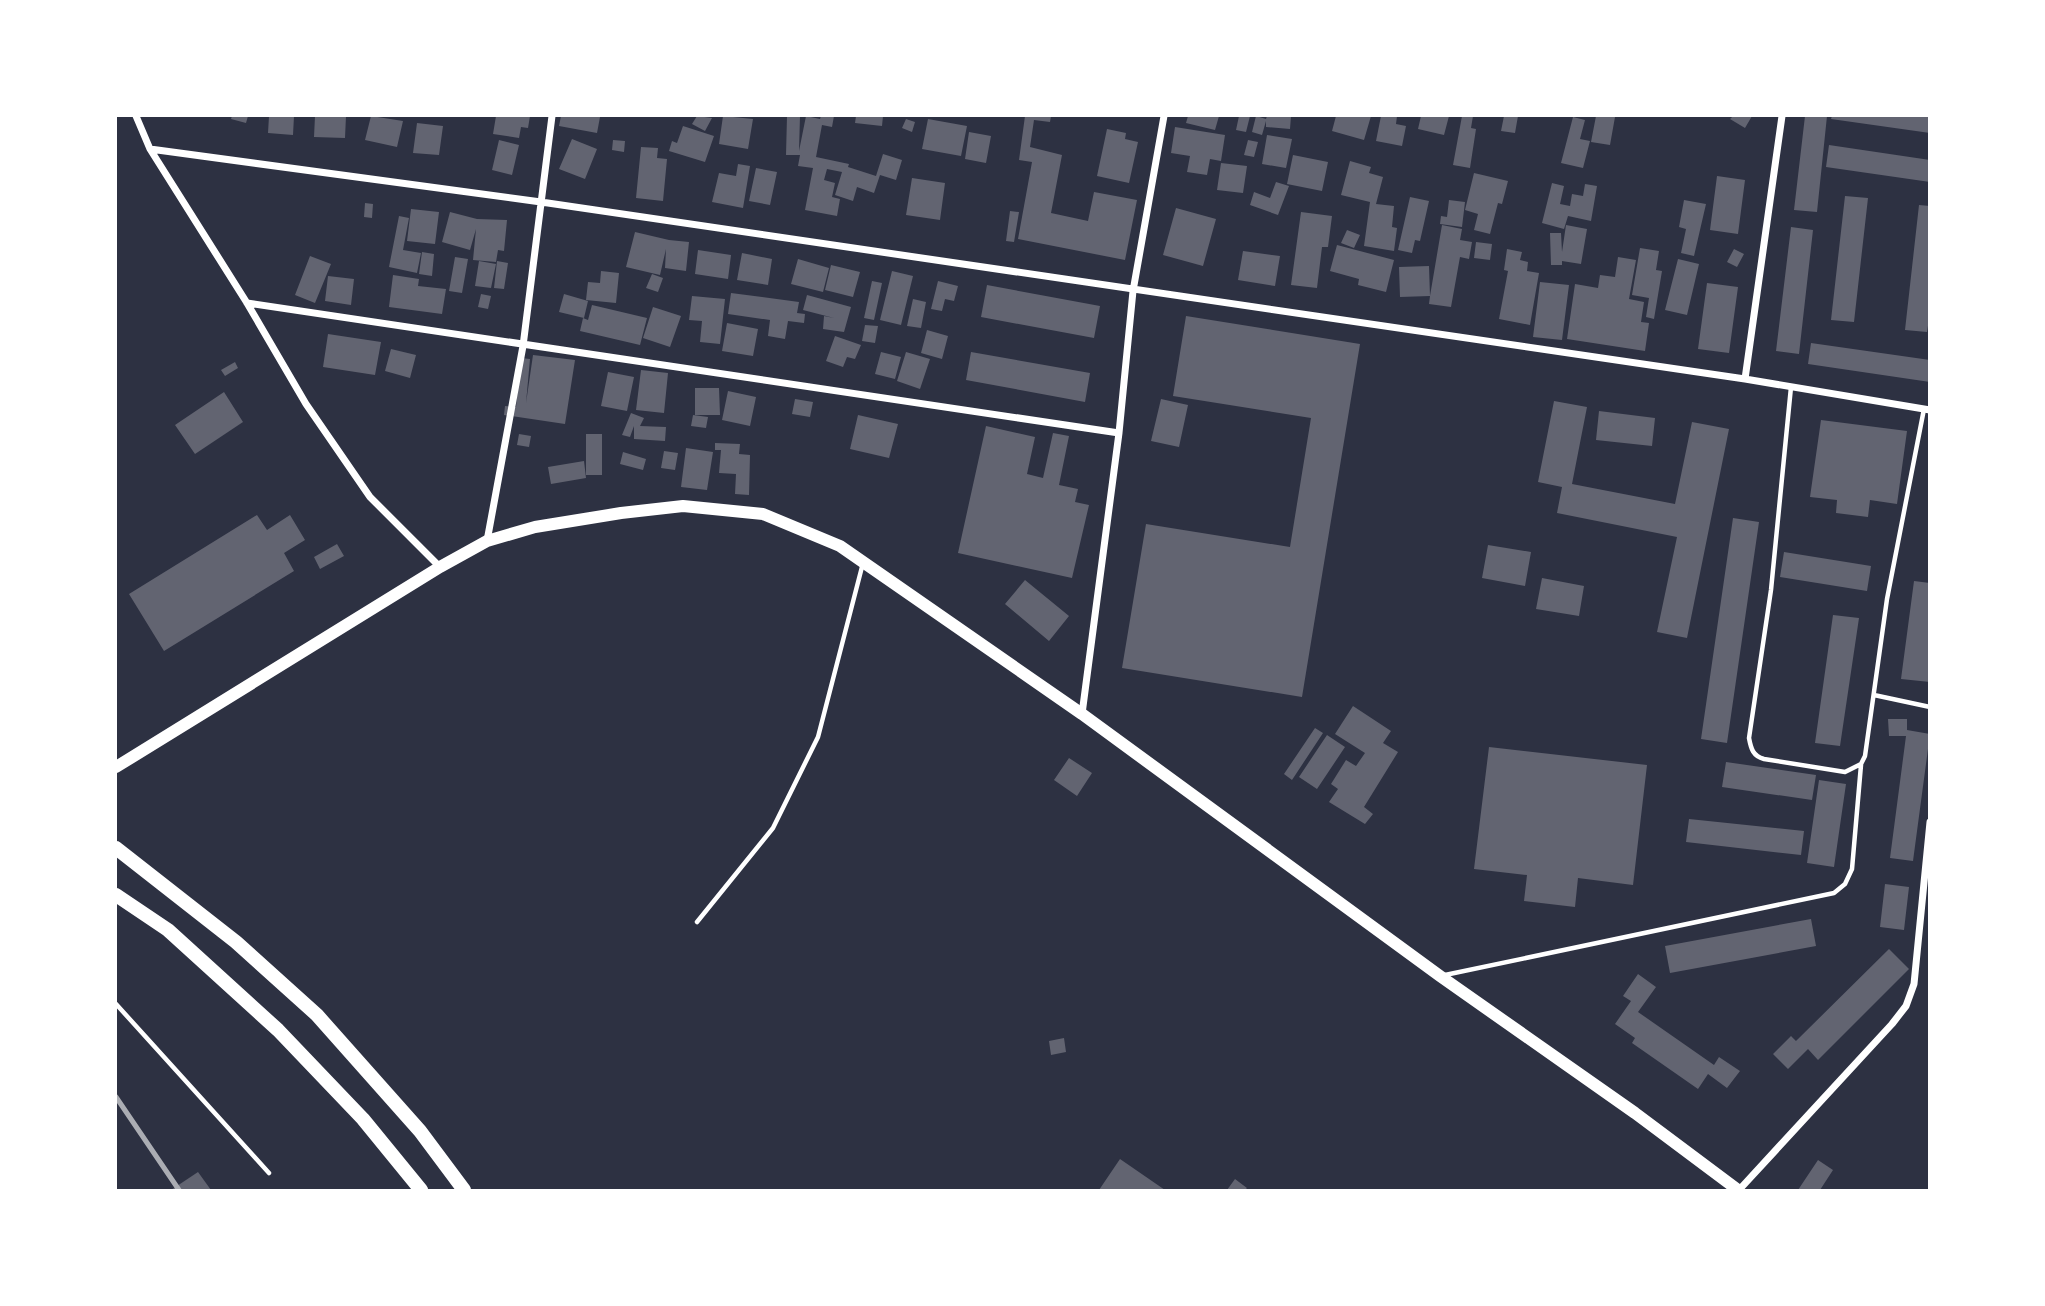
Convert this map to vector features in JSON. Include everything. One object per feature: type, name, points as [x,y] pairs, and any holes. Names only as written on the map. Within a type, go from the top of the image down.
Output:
[{"type":"highway","points":[[116,848],[236,942],[317,1015],[421,1131],[464,1191]]},
{"type":"highway","points":[[116,895],[168,930],[278,1030],[363,1119],[421,1191]]},
{"type":"main road","points":[[116,767],[486,541],[535,527],[684,506],[763,514],[840,546],[1082,714],[1739,1191]]},
{"type":"street","points":[[130,116],[247,303],[306,404],[370,497],[440,567]]},
{"type":"street","points":[[136,116],[150,149]]},
{"type":"street","points":[[486,541],[523,346],[552,116]]},
{"type":"street","points":[[1082,714],[1119,433],[1133,291],[1164,116]]},
{"type":"street","points":[[1745,379],[1782,116]]},
{"type":"street","points":[[150,149],[541,202],[1745,379],[1927,409]]},
{"type":"street","points":[[247,303],[1119,433]]},
{"type":"street","points":[[1739,1191],[1906,1006],[1914,984],[1930,822]]},
{"type":"lane","points":[[1791,387],[1771,590],[1749,738],[1757,757],[1764,759],[1845,772],[1861,764]]},
{"type":"lane","points":[[1440,976],[1834,893],[1845,884],[1852,869],[1861,764],[1865,756],[1887,600],[1927,409]]},
{"type":"lane","points":[[697,922],[773,828],[818,737],[863,562]]},
{"type":"lane","points":[[1874,695],[1930,707]]},
{"type":"lane","points":[[116,1004],[268,1173]]},
{"type":"building","points":[[232,116],[248,116],[246,123],[231,119]]},
{"type":"building","points":[[269,116],[294,116],[293,135],[268,133]]},
{"type":"building","points":[[315,116],[346,116],[345,138],[314,137]]},
{"type":"building","points":[[371,116],[403,121],[397,147],[365,140]]},
{"type":"building","points":[[496,116],[530,116],[528,128],[521,127],[519,138],[493,134]]},
{"type":"building","points":[[561,116],[600,117],[597,133],[559,126]]},
{"type":"building","points":[[697,116],[712,118],[705,131],[692,124]]},
{"type":"building","points":[[723,116],[753,119],[748,149],[719,144]]},
{"type":"building","points":[[787,116],[800,116],[799,151],[806,116],[820,119],[821,116],[834,116],[832,127],[822,125],[816,157],[849,164],[848,167],[876,176],[883,154],[902,160],[896,180],[880,175],[874,193],[857,187],[853,201],[835,195],[842,172],[827,169],[824,180],[835,183],[832,197],[840,199],[837,216],[805,210],[813,168],[798,166],[800,155],[786,155]]},
{"type":"building","points":[[856,116],[883,116],[882,126],[855,123]]},
{"type":"building","points":[[1025,116],[1051,116],[1050,122],[1034,120],[1030,147],[1062,155],[1051,213],[1088,221],[1094,192],[1137,200],[1125,260],[1018,239],[1032,162],[1019,160]]},
{"type":"building","points":[[1188,116],[1219,116],[1215,130],[1186,123]]},
{"type":"building","points":[[1239,116],[1250,116],[1246,132],[1236,130]]},
{"type":"building","points":[[1256,116],[1266,119],[1267,116],[1291,116],[1290,129],[1266,127],[1266,121],[1262,135],[1252,132]]},
{"type":"building","points":[[1336,116],[1371,116],[1364,140],[1332,131]]},
{"type":"building","points":[[1381,116],[1397,116],[1396,124],[1406,126],[1402,146],[1376,141]]},
{"type":"building","points":[[1421,116],[1449,116],[1444,135],[1418,129]]},
{"type":"building","points":[[1462,116],[1473,116],[1471,128],[1476,129],[1470,168],[1453,165]]},
{"type":"building","points":[[1504,116],[1518,116],[1515,133],[1501,131]]},
{"type":"building","points":[[1596,116],[1615,117],[1610,145],[1591,142]]},
{"type":"building","points":[[1733,116],[1752,116],[1745,128],[1730,119]]},
{"type":"building","points":[[1805,116],[1827,116],[1817,212],[1794,210]]},
{"type":"building","points":[[1832,116],[1930,116],[1930,133],[1831,119]]},
{"type":"building","points":[[1573,117],[1585,120],[1580,139],[1590,141],[1583,168],[1561,163]]},
{"type":"building","points":[[906,119],[915,122],[912,132],[902,128]]},
{"type":"building","points":[[928,119],[967,126],[961,156],[922,149]]},
{"type":"building","points":[[417,123],[443,126],[439,155],[413,153]]},
{"type":"building","points":[[683,126],[714,136],[705,162],[669,151],[672,141],[677,143]]},
{"type":"building","points":[[1175,127],[1225,135],[1221,161],[1210,159],[1207,175],[1187,172],[1190,156],[1171,153]]},
{"type":"building","points":[[1107,129],[1126,133],[1125,139],[1138,142],[1129,183],[1097,176]]},
{"type":"building","points":[[969,132],[991,136],[986,163],[965,159]]},
{"type":"building","points":[[1267,135],[1292,139],[1286,168],[1262,164]]},
{"type":"building","points":[[572,139],[597,149],[585,179],[559,169]]},
{"type":"building","points":[[499,140],[519,145],[512,175],[492,170]]},
{"type":"building","points":[[613,140],[625,141],[624,152],[612,150]]},
{"type":"building","points":[[1248,140],[1258,142],[1254,157],[1244,155]]},
{"type":"building","points":[[1829,145],[1930,160],[1930,182],[1826,167]]},
{"type":"building","points":[[641,147],[658,148],[657,158],[667,159],[663,201],[636,198]]},
{"type":"building","points":[[1293,155],[1328,162],[1322,191],[1287,184]]},
{"type":"building","points":[[1350,161],[1371,167],[1369,173],[1383,177],[1376,204],[1394,206],[1392,227],[1397,228],[1394,251],[1364,246],[1370,202],[1341,195]]},
{"type":"building","points":[[1221,163],[1247,166],[1243,193],[1217,190]]},
{"type":"building","points":[[738,164],[750,166],[743,208],[712,202],[719,173],[736,176]]},
{"type":"building","points":[[756,168],[777,172],[770,205],[749,201]]},
{"type":"building","points":[[1474,173],[1508,181],[1502,204],[1498,203],[1490,234],[1474,230],[1478,214],[1465,210]]},
{"type":"building","points":[[1717,176],[1745,180],[1738,234],[1710,230]]},
{"type":"building","points":[[912,178],[945,183],[940,220],[906,215]]},
{"type":"building","points":[[1276,182],[1289,186],[1278,215],[1250,205],[1254,192],[1270,198]]},
{"type":"building","points":[[1552,183],[1564,186],[1560,204],[1570,206],[1572,194],[1583,196],[1585,184],[1597,186],[1591,221],[1568,216],[1564,229],[1542,223]]},
{"type":"building","points":[[1845,196],[1868,198],[1854,322],[1831,320]]},
{"type":"building","points":[[1410,197],[1429,201],[1420,241],[1415,240],[1412,253],[1398,250]]},
{"type":"building","points":[[1449,200],[1465,202],[1462,227],[1440,224],[1441,216],[1447,217]]},
{"type":"building","points":[[1684,200],[1706,204],[1694,256],[1681,253],[1686,229],[1679,227]]},
{"type":"building","points":[[365,203],[373,204],[372,218],[364,217]]},
{"type":"building","points":[[1919,205],[1930,206],[1930,313],[1927,332],[1905,330]]},
{"type":"building","points":[[1176,208],[1216,219],[1203,266],[1163,255]]},
{"type":"building","points":[[411,209],[439,212],[435,244],[407,241]]},
{"type":"building","points":[[1010,211],[1019,212],[1014,242],[1006,241]]},
{"type":"building","points":[[450,212],[477,219],[507,220],[504,251],[498,250],[496,262],[473,260],[476,229],[470,250],[442,242]]},
{"type":"building","points":[[1301,212],[1332,216],[1328,247],[1322,247],[1317,288],[1291,285]]},
{"type":"building","points":[[399,216],[409,218],[403,250],[421,253],[417,273],[389,267]]},
{"type":"building","points":[[1442,225],[1462,229],[1460,240],[1472,242],[1469,259],[1460,257],[1451,307],[1429,304]]},
{"type":"building","points":[[1566,225],[1587,229],[1581,264],[1562,261],[1562,265],[1551,265],[1550,233],[1561,233],[1562,252]]},
{"type":"building","points":[[1791,227],[1813,230],[1799,354],[1776,351]]},
{"type":"building","points":[[1347,230],[1360,235],[1354,248],[1341,243]]},
{"type":"building","points":[[635,232],[689,242],[686,271],[665,268],[666,249],[660,275],[626,267]]},
{"type":"building","points":[[1476,242],[1492,244],[1490,260],[1474,258]]},
{"type":"building","points":[[1337,245],[1394,260],[1386,292],[1358,285],[1359,279],[1330,271]]},
{"type":"building","points":[[1640,248],[1659,251],[1656,270],[1662,271],[1654,319],[1646,317],[1649,298],[1632,295]]},
{"type":"building","points":[[1507,249],[1522,252],[1520,260],[1528,262],[1527,271],[1539,273],[1530,325],[1499,319],[1508,271],[1504,270]]},
{"type":"building","points":[[1734,249],[1744,254],[1737,267],[1727,262]]},
{"type":"building","points":[[698,250],[731,255],[728,279],[695,274]]},
{"type":"building","points":[[1243,251],[1280,256],[1275,286],[1238,280]]},
{"type":"building","points":[[422,252],[434,254],[432,276],[419,274]]},
{"type":"building","points":[[742,253],[772,259],[768,285],[737,280]]},
{"type":"building","points":[[310,256],[331,264],[315,303],[295,295]]},
{"type":"building","points":[[455,257],[468,259],[462,293],[449,291]]},
{"type":"building","points":[[1618,257],[1636,260],[1629,299],[1644,302],[1641,322],[1649,323],[1645,351],[1567,339],[1575,284],[1598,288],[1600,275],[1615,277]]},
{"type":"building","points":[[798,259],[829,268],[823,292],[791,284]]},
{"type":"building","points":[[1678,259],[1699,264],[1687,315],[1665,310]]},
{"type":"building","points":[[479,261],[496,264],[491,288],[475,286]]},
{"type":"building","points":[[497,261],[508,263],[504,289],[494,288]]},
{"type":"building","points":[[831,265],[860,272],[853,297],[825,290]]},
{"type":"building","points":[[1429,266],[1430,296],[1400,297],[1399,267]]},
{"type":"building","points":[[601,271],[619,273],[616,303],[586,300],[588,282],[600,283]]},
{"type":"building","points":[[892,271],[913,276],[901,325],[880,320]]},
{"type":"building","points":[[652,274],[663,278],[658,292],[646,288]]},
{"type":"building","points":[[393,275],[419,279],[418,286],[446,289],[442,314],[389,307]]},
{"type":"building","points":[[328,276],[354,279],[351,305],[325,301]]},
{"type":"building","points":[[872,281],[882,283],[874,320],[864,318]]},
{"type":"building","points":[[938,281],[958,286],[954,301],[945,299],[942,311],[931,309]]},
{"type":"building","points":[[1540,282],[1569,285],[1562,340],[1533,337]]},
{"type":"building","points":[[1707,283],[1738,287],[1729,353],[1698,349]]},
{"type":"building","points":[[987,285],[1100,306],[1094,338],[981,317]]},
{"type":"building","points":[[731,293],[799,302],[797,313],[805,314],[804,323],[788,321],[785,339],[768,336],[770,320],[728,314]]},
{"type":"building","points":[[481,294],[491,296],[488,309],[478,307]]},
{"type":"building","points":[[564,294],[588,301],[584,318],[559,312]]},
{"type":"building","points":[[807,295],[851,307],[844,332],[823,329],[824,316],[834,318],[803,310]]},
{"type":"building","points":[[692,296],[725,299],[720,344],[700,342],[702,321],[689,320]]},
{"type":"building","points":[[913,299],[926,302],[921,328],[907,326]]},
{"type":"building","points":[[592,305],[647,318],[640,345],[580,331],[583,318],[588,320]]},
{"type":"building","points":[[653,307],[681,316],[670,347],[643,338]]},
{"type":"building","points":[[1186,316],[1360,344],[1302,697],[1122,668],[1146,524],[1290,547],[1311,418],[1173,396]]},
{"type":"building","points":[[727,323],[758,329],[753,356],[722,351]]},
{"type":"building","points":[[865,325],[878,326],[875,343],[862,341]]},
{"type":"building","points":[[927,330],[948,336],[942,359],[921,353]]},
{"type":"building","points":[[328,334],[381,342],[375,375],[323,367]]},
{"type":"building","points":[[835,336],[861,345],[855,359],[847,357],[843,367],[826,361]]},
{"type":"building","points":[[1811,343],[1930,360],[1930,382],[1808,364]]},
{"type":"building","points":[[391,349],[416,355],[410,378],[385,371]]},
{"type":"building","points":[[881,352],[901,357],[895,379],[875,374]]},
{"type":"building","points":[[906,352],[930,359],[920,389],[897,381]]},
{"type":"building","points":[[971,352],[1090,373],[1085,402],[966,380]]},
{"type":"building","points":[[533,355],[575,360],[565,424],[504,415],[505,406],[516,407],[521,358],[530,359],[526,403]]},
{"type":"building","points":[[235,362],[238,368],[225,376],[221,370]]},
{"type":"building","points":[[641,370],[668,373],[664,413],[636,410]]},
{"type":"building","points":[[608,372],[634,377],[627,411],[601,406]]},
{"type":"building","points":[[695,388],[719,388],[720,415],[695,415]]},
{"type":"building","points":[[728,391],[756,397],[750,426],[722,420]]},
{"type":"building","points":[[224,392],[243,422],[195,454],[175,425]]},
{"type":"building","points":[[795,399],[813,402],[810,417],[792,414]]},
{"type":"building","points":[[1161,399],[1188,405],[1179,447],[1151,441]]},
{"type":"building","points":[[1554,401],[1587,407],[1572,484],[1675,504],[1692,422],[1729,429],[1687,638],[1657,632],[1677,537],[1557,513],[1562,487],[1538,482]]},
{"type":"building","points":[[1599,411],[1655,418],[1652,446],[1596,440]]},
{"type":"building","points":[[631,413],[644,418],[640,426],[666,427],[665,441],[634,439],[634,426],[630,437],[622,435]]},
{"type":"building","points":[[693,415],[708,417],[706,428],[691,426]]},
{"type":"building","points":[[858,415],[898,424],[889,458],[850,449]]},
{"type":"building","points":[[1821,420],[1907,431],[1897,504],[1870,500],[1868,517],[1836,513],[1837,500],[1810,497]]},
{"type":"building","points":[[986,426],[1035,437],[1027,474],[1043,478],[1053,433],[1069,436],[1059,485],[1078,489],[1075,502],[1089,505],[1072,578],[958,553]]},
{"type":"building","points":[[519,434],[531,436],[529,447],[517,445]]},
{"type":"building","points":[[586,434],[602,434],[602,475],[586,475]]},
{"type":"building","points":[[715,443],[740,444],[739,454],[750,455],[749,495],[735,494],[736,474],[719,473],[721,450],[715,450]]},
{"type":"building","points":[[686,448],[713,452],[707,490],[681,487]]},
{"type":"building","points":[[664,451],[678,453],[675,470],[661,468]]},
{"type":"building","points":[[623,452],[646,459],[643,470],[620,464]]},
{"type":"building","points":[[584,461],[586,478],[551,484],[548,467]]},
{"type":"building","points":[[257,515],[267,530],[290,515],[305,540],[284,553],[294,571],[164,651],[129,594]]},
{"type":"building","points":[[1733,518],[1759,522],[1727,743],[1701,739]]},
{"type":"building","points":[[337,544],[344,556],[320,569],[314,557]]},
{"type":"building","points":[[1488,545],[1531,552],[1525,586],[1482,578]]},
{"type":"building","points":[[1784,552],[1871,566],[1867,591],[1780,577]]},
{"type":"building","points":[[1542,578],[1584,586],[1579,616],[1536,609]]},
{"type":"building","points":[[1025,580],[1069,616],[1049,641],[1005,604]]},
{"type":"building","points":[[1914,581],[1930,583],[1930,682],[1901,679]]},
{"type":"building","points":[[1833,615],[1859,618],[1840,746],[1815,743]]},
{"type":"building","points":[[1353,706],[1391,731],[1383,743],[1398,752],[1364,807],[1373,814],[1365,824],[1329,802],[1338,789],[1331,784],[1346,760],[1356,766],[1365,753],[1335,734]]},
{"type":"building","points":[[1888,719],[1907,719],[1907,730],[1930,734],[1913,861],[1890,858],[1906,736],[1889,736]]},
{"type":"building","points":[[1315,728],[1323,733],[1292,780],[1284,774]]},
{"type":"building","points":[[1327,735],[1345,747],[1317,789],[1299,777]]},
{"type":"building","points":[[1489,747],[1647,765],[1633,885],[1578,878],[1575,907],[1524,901],[1527,875],[1474,869]]},
{"type":"building","points":[[1069,758],[1092,773],[1077,796],[1054,780]]},
{"type":"building","points":[[1726,762],[1816,775],[1812,800],[1722,787]]},
{"type":"building","points":[[1819,780],[1846,784],[1834,867],[1807,863]]},
{"type":"building","points":[[1689,819],[1804,831],[1801,855],[1686,842]]},
{"type":"building","points":[[1885,884],[1909,887],[1904,930],[1880,927]]},
{"type":"building","points":[[1811,919],[1816,946],[1670,973],[1665,946]]},
{"type":"building","points":[[1889,949],[1909,969],[1818,1060],[1808,1049],[1788,1069],[1773,1054],[1791,1036],[1796,1041]]},
{"type":"building","points":[[1638,974],[1656,987],[1638,1012],[1714,1065],[1719,1057],[1740,1071],[1727,1088],[1708,1074],[1698,1089],[1632,1043],[1635,1038],[1615,1024],[1631,1001],[1623,996]]},
{"type":"building","points":[[1064,1038],[1066,1052],[1051,1055],[1049,1041]]},
{"type":"building","points":[[1120,1159],[1165,1190],[1099,1190]]},
{"type":"building","points":[[1818,1160],[1833,1170],[1820,1190],[1798,1190]]},
{"type":"building","points":[[198,1172],[211,1190],[171,1190]]},
{"type":"building","points":[[1235,1179],[1247,1188],[1227,1190]]},
{"type":"railway","points":[[116,1097],[179,1190]]}]
